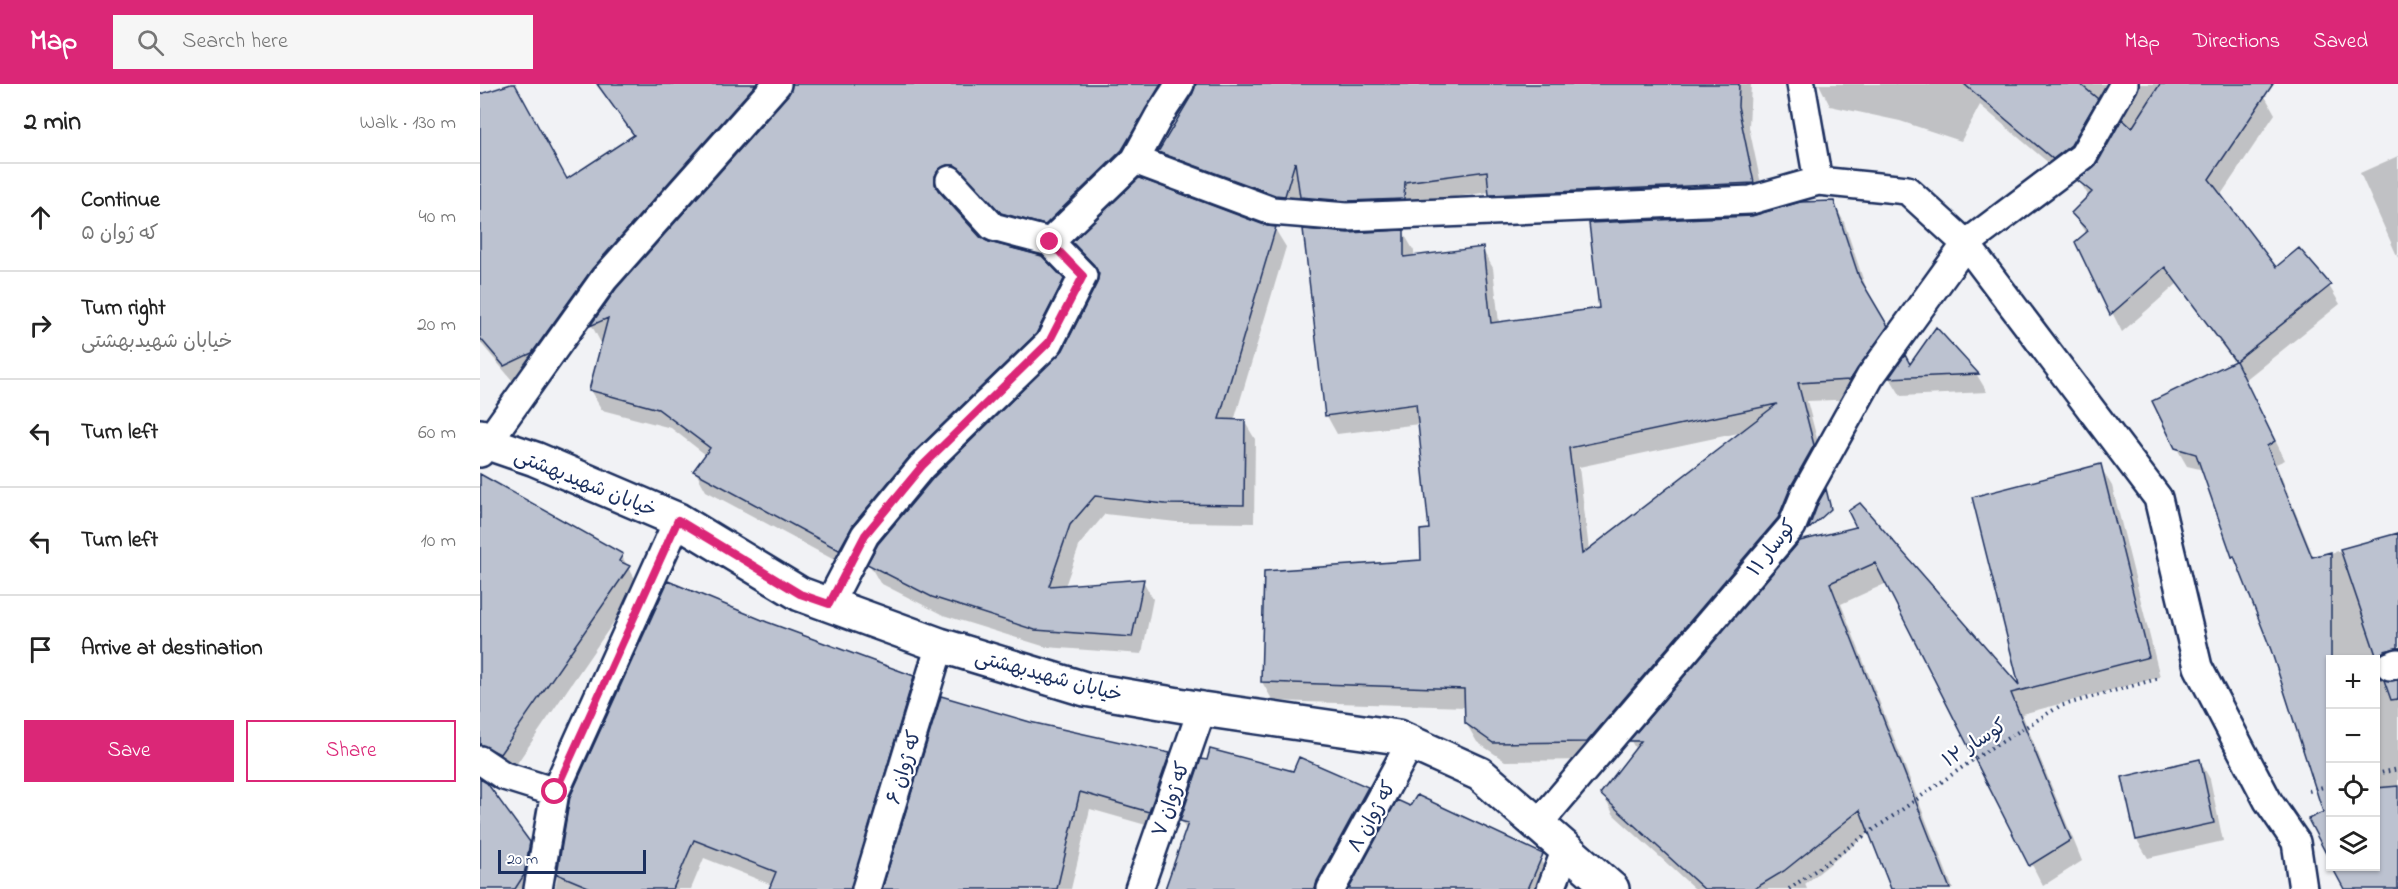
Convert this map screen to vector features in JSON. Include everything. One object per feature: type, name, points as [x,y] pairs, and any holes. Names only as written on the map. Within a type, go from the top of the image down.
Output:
[{"type":"street","name":"خیابان شهیدبهشتی","points":[[483,444],[535,459],[678,520],[800,594],[940,645],[1084,689],[1202,709],[1398,737],[1411,742],[1480,774],[1612,889]]},
{"type":"lane","points":[[483,444],[604,279],[777,84]]},
{"type":"lane","points":[[1050,242],[1136,160],[1159,116],[1180,84]]},
{"type":"lane","points":[[1801,84],[1818,181]]},
{"type":"lane","name":"کوسار ۱۱","points":[[1538,824],[1792,526],[1805,494],[1870,377],[1966,244],[2083,156],[2124,84]]},
{"type":"lane","points":[[1136,160],[1272,211],[1347,217],[1751,200],[1818,181],[1907,190],[1966,244],[2158,498],[2198,667],[2268,801],[2296,842],[2303,889]]},
{"type":"lane","points":[[829,604],[865,535],[922,466],[1049,342],[1083,276],[1050,242],[993,227],[950,180]]},
{"type":"lane","points":[[538,889],[555,792],[678,520]]},
{"type":"lane","name":"که ژوان ۶","points":[[866,889],[940,645]]},
{"type":"lane","name":"که ژوان ۷","points":[[1139,889],[1202,709]]},
{"type":"lane","name":"که ژوان ۸","points":[[1331,889],[1411,742]]},
{"type":"lane","points":[[480,760],[504,776],[555,792]]},
{"type":"lane","points":[[1551,889],[1566,849]]},
{"type":"path","name":"کوسار ۱۲","points":[[1790,889],[1977,757],[2060,706],[2198,667]]},
{"type":"path","points":[[2380,773],[2398,769]]},
{"type":"building","points":[[515,84],[567,179],[634,135],[597,84],[756,84],[592,269],[532,353],[504,366],[480,338],[480,94]]},
{"type":"building","points":[[792,84],[1161,84],[1122,150],[1045,225],[1001,213],[955,165],[947,165],[939,169],[935,176],[938,190],[981,238],[1042,256],[1064,279],[1036,334],[910,456],[853,525],[839,550],[693,471],[710,448],[658,409],[589,390],[608,318],[590,326],[616,289],[789,94]]},
{"type":"building","points":[[1196,84],[1739,84],[1738,106],[1754,183],[1489,195],[1487,171],[1405,182],[1404,199],[1347,201],[1300,197],[1295,162],[1285,196],[1275,195],[1158,152]]},
{"type":"building","points":[[1964,84],[2080,84],[2098,99],[2071,145],[2053,159]]},
{"type":"building","points":[[2160,84],[2273,84],[2209,179],[2276,267],[2299,248],[2331,285],[2236,361],[2275,441],[2267,446],[2312,557],[2331,552],[2331,655],[2326,655],[2326,853],[2308,819],[2323,812],[2271,650],[2234,556],[2232,557],[2196,454],[2175,448],[2152,401],[2235,361],[2165,267],[2110,315],[2075,242],[2088,231],[2071,213],[2092,192],[2077,180],[2097,164],[2122,119],[2132,128]]},
{"type":"building","points":[[1139,178],[1267,226],[1276,227],[1219,419],[1245,420],[1244,505],[1165,504],[1095,496],[1070,525],[1049,586],[1144,579],[1132,637],[1035,630],[932,597],[867,564],[878,544],[934,477],[1063,350],[1097,283],[1099,274],[1094,265],[1072,242]]},
{"type":"building","points":[[1834,201],[1859,277],[1888,326],[1850,380],[1798,383],[1814,445],[1791,486],[1778,518],[1587,742],[1493,743],[1465,723],[1464,689],[1261,682],[1264,571],[1421,560],[1420,530],[1429,529],[1416,404],[1325,416],[1303,229],[1348,233],[1404,230],[1404,257],[1483,247],[1491,323],[1599,308],[1589,223],[1752,216],[1800,202]],"holes":[[[1777,404],[1582,554],[1569,448]]]},
{"type":"building","points":[[1936,327],[1979,374],[1889,378],[1905,355],[1910,364]]},
{"type":"building","points":[[2101,464],[2149,657],[2011,693],[2071,840],[2029,866],[1875,563],[1830,583],[1950,889],[1891,889],[1860,810],[1784,871],[1754,889],[1704,889],[1600,794],[1641,741],[1629,741],[1800,541],[1856,527],[1848,511],[1860,503],[2019,685],[1972,497]]},
{"type":"building","points":[[480,474],[623,554],[619,561],[630,566],[500,754],[480,744]]},
{"type":"building","points":[[1826,489],[1831,509],[1808,530],[1819,501]]},
{"type":"building","points":[[2398,533],[2398,648],[2376,655],[2340,549]]},
{"type":"building","points":[[668,581],[767,622],[914,676],[851,889],[769,889],[776,872],[694,840],[673,889],[593,889],[557,874],[570,797]]},
{"type":"building","points":[[2384,680],[2398,680],[2398,699],[2391,700]]},
{"type":"building","points":[[941,696],[1030,722],[1170,753],[1149,812],[1080,792],[1057,889],[882,889]]},
{"type":"building","points":[[1210,749],[1293,771],[1299,757],[1368,787],[1317,881],[1315,889],[1165,889],[1188,823],[1180,821],[1201,759],[1207,760]]},
{"type":"building","points":[[2200,759],[2214,823],[2136,840],[2122,777]]},
{"type":"building","points":[[480,779],[487,783],[530,842],[524,875],[515,889],[480,889]]},
{"type":"building","points":[[2398,786],[2398,889],[2344,889],[2334,871],[2380,871],[2380,788]]},
{"type":"building","points":[[1417,795],[1543,854],[1528,889],[1349,889],[1397,800],[1410,806]]},
{"type":"route","points":[[555,792],[678,520],[800,594],[829,604],[865,535],[922,466],[1049,342],[1083,276],[1050,242]]}]
